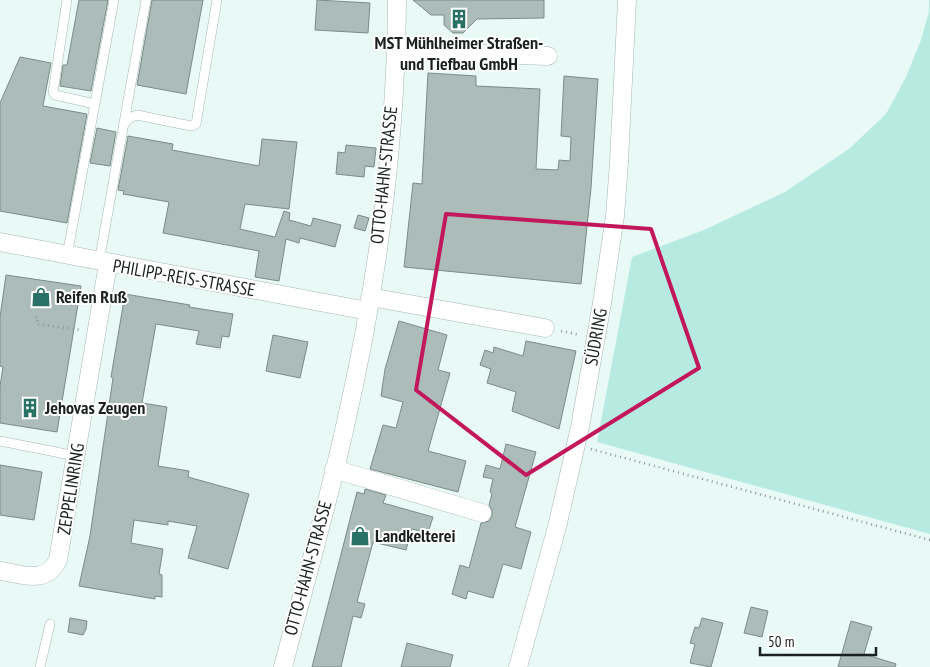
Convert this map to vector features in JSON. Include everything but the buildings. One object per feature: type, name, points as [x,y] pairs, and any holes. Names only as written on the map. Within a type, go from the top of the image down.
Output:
[{"type":"street","name":"OTTO-HAHN-STRASSE","points":[[283,667],[346,424],[369,304],[391,123],[397,0]]},
{"type":"street","name":"SÜDRING","points":[[518,667],[548,562],[576,445],[596,338],[614,216],[622,112],[626,0]]},
{"type":"street","points":[[395,51],[548,56]]},
{"type":"street","name":"PHILIPP-REIS-STRASSE","points":[[0,242],[104,263],[369,304]]},
{"type":"street","name":"ZEPPELINRING","points":[[0,571],[42,576],[51,572],[55,566],[60,551],[97,333],[104,263]]},
{"type":"street","points":[[369,304],[546,328]]},
{"type":"street","points":[[334,469],[482,513]]},
{"type":"lane","points":[[67,0],[52,92],[55,95],[95,104]]},
{"type":"lane","points":[[68,256],[114,0]]},
{"type":"lane","points":[[104,263],[123,127],[146,0]]},
{"type":"lane","points":[[123,127],[129,118],[137,115],[191,126],[196,124],[217,0]]},
{"type":"lane","points":[[0,441],[76,456]]},
{"type":"lane","points":[[40,667],[50,624]]},
{"type":"path","points":[[36,317],[38,317],[37,324],[97,333]]},
{"type":"path","points":[[546,328],[596,338]]},
{"type":"path","points":[[576,445],[930,540]]},
{"type":"highlighted area","points":[[446,214],[651,229],[699,368],[526,475],[416,390]]},
{"type":"green space","points":[[929,0],[930,534],[597,442],[632,257],[704,230],[785,192],[850,148],[886,114],[906,77],[921,40],[929,12]]},
{"type":"place","name":"MST Mühlheimer Straßen- und Tiefbau GmbH","points":[[459,19]]},
{"type":"place","name":"Reifen Ruß","points":[[41,297]]},
{"type":"place","name":"Jehovas Zeugen","points":[[30,408]]},
{"type":"place","name":"Landkelterei","points":[[360,536]]}]
